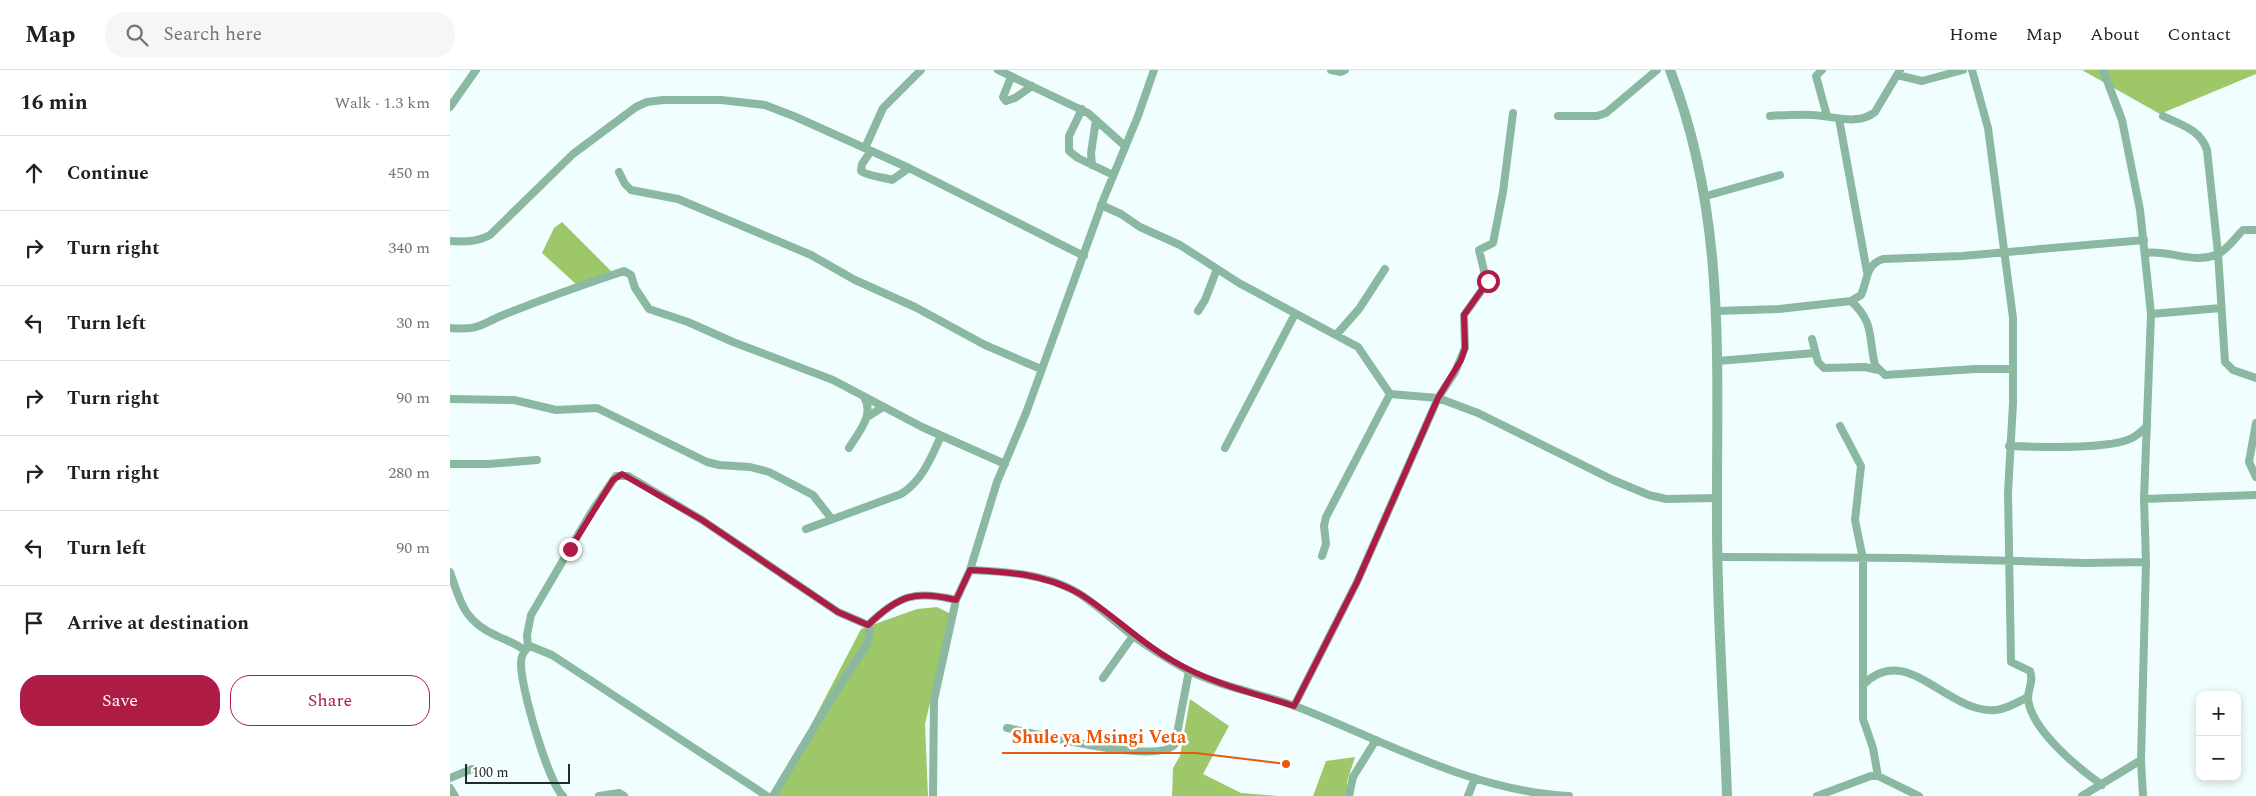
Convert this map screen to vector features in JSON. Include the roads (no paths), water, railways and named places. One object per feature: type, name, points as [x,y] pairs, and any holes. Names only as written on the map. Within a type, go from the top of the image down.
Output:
[{"type":"street","points":[[450,106],[476,70]]},
{"type":"street","points":[[909,168],[892,180],[880,175],[867,175],[861,171],[883,108],[920,70]]},
{"type":"street","points":[[998,70],[1082,109],[1125,146]]},
{"type":"street","points":[[932,796],[934,700],[956,600],[970,570],[991,498],[1154,70]]},
{"type":"street","points":[[1331,70],[1341,72],[1345,70]]},
{"type":"street","points":[[1558,116],[1597,116],[1606,113],[1657,70]]},
{"type":"street","points":[[1670,70],[1686,111],[1706,196],[1717,310],[1717,557],[1727,796]]},
{"type":"street","points":[[1822,70],[1816,76],[1827,116]]},
{"type":"street","points":[[1770,116],[1827,116],[1839,119],[1869,117],[1875,112],[1898,73],[1922,81],[1964,70]]},
{"type":"street","points":[[1972,70],[1988,128],[2013,318],[2014,403],[2009,446],[2008,559],[2011,662],[2030,671],[2032,680],[2028,697],[2033,711],[2050,739],[2063,754],[2102,785]]},
{"type":"street","points":[[2103,70],[2122,120],[2144,240],[2150,314],[2148,426],[2145,449],[2144,499],[2146,562],[2141,760],[2143,796]]},
{"type":"street","points":[[1011,77],[1003,97],[1006,101],[1015,98],[1032,86]]},
{"type":"street","points":[[450,241],[467,242],[482,239],[490,234],[590,140],[630,111],[647,102],[712,100],[757,103],[796,117],[909,168],[1084,256]]},
{"type":"street","points":[[1082,109],[1072,130],[1068,147],[1071,154],[1113,175]]},
{"type":"street","points":[[1294,706],[1357,582],[1438,398],[1455,372],[1465,348],[1464,315],[1488,284],[1479,250],[1493,243],[1503,192],[1513,112]]},
{"type":"street","points":[[2163,116],[2197,133],[2203,139],[2210,167],[2225,362],[2233,370],[2256,378]]},
{"type":"street","points":[[1839,119],[1867,272]]},
{"type":"street","points":[[1092,165],[1091,153],[1096,120]]},
{"type":"street","points":[[619,172],[624,184],[630,190],[678,198],[812,255],[855,280],[915,307],[985,346],[1041,369]]},
{"type":"street","points":[[1706,196],[1780,175]]},
{"type":"street","points":[[1101,205],[1121,214],[1140,227],[1180,245],[1217,269],[1295,314],[1337,334],[1358,347],[1390,394]]},
{"type":"street","points":[[2145,253],[2159,252],[2192,258],[2218,254],[2244,230],[2256,230]]},
{"type":"street","points":[[1717,310],[1779,309],[1851,301],[1861,294],[1867,272],[1872,264],[1883,259],[1928,259],[2144,240]]},
{"type":"street","points":[[1198,311],[1205,300],[1217,269]]},
{"type":"street","points":[[1337,334],[1359,309],[1385,269]]},
{"type":"street","points":[[450,328],[469,330],[477,328],[507,313],[624,271],[631,275],[635,288],[649,309],[688,322],[733,342],[833,380],[941,436],[1005,464]]},
{"type":"street","points":[[1851,301],[1866,318],[1870,327],[1873,360],[1878,370]]},
{"type":"street","points":[[2150,314],[2221,308]]},
{"type":"street","points":[[1225,448],[1295,314]]},
{"type":"street","points":[[1812,340],[1815,353],[1821,366],[1824,368],[1865,367],[1878,370],[1890,376],[1975,369],[2013,369]]},
{"type":"street","points":[[1718,362],[1815,353]]},
{"type":"street","points":[[1390,394],[1438,398],[1478,413],[1614,480],[1650,495],[1666,499],[1717,498]]},
{"type":"street","points":[[1322,556],[1326,544],[1324,526],[1326,517],[1390,394]]},
{"type":"street","points":[[849,448],[867,418],[869,407],[864,397]]},
{"type":"street","points":[[450,399],[514,400],[549,409],[602,410],[708,462],[719,466],[750,467],[769,472],[813,495],[831,518]]},
{"type":"street","points":[[867,418],[883,407]]},
{"type":"street","points":[[2256,423],[2249,462],[2256,476]]},
{"type":"street","points":[[1840,426],[1861,466],[1855,520],[1863,559],[1864,725],[1873,748],[1878,776]]},
{"type":"street","points":[[2009,446],[2071,447],[2126,440],[2148,426]]},
{"type":"street","points":[[806,529],[831,518],[901,494],[912,488],[923,473],[941,436]]},
{"type":"street","points":[[2126,440],[2145,449]]},
{"type":"street","points":[[450,464],[488,464],[537,460]]},
{"type":"street","points":[[563,796],[559,792],[546,763],[534,726],[520,665],[526,649],[531,615],[592,511],[613,480],[622,474],[702,520],[838,612],[868,625],[870,630],[867,644],[833,696],[773,796]]},
{"type":"street","points":[[2144,499],[2256,495]]},
{"type":"street","points":[[1717,557],[2008,559],[2084,563],[2146,562]]},
{"type":"street","points":[[970,570],[1016,573],[1058,583],[1088,599],[1133,636],[1189,671],[1294,706],[1451,771],[1507,788],[1540,794],[1569,796]]},
{"type":"street","points":[[450,572],[464,608],[473,622],[486,631],[526,649],[535,647],[552,655],[767,796]]},
{"type":"street","points":[[868,625],[888,606],[911,596],[935,594],[956,600]]},
{"type":"street","points":[[1103,678],[1133,636]]},
{"type":"street","points":[[1863,685],[1878,672],[1892,670],[1910,673],[1950,697],[1982,708],[1996,710],[2028,697]]},
{"type":"street","points":[[1007,728],[1107,748],[1134,752],[1164,752],[1172,749],[1175,744],[1189,671]]},
{"type":"street","points":[[1349,796],[1357,769],[1376,740]]},
{"type":"street","points":[[2082,796],[2141,760]]},
{"type":"street","points":[[450,778],[472,769]]},
{"type":"street","points":[[1817,796],[1863,778],[1878,776],[1918,796]]},
{"type":"street","points":[[1468,796],[1475,778]]},
{"type":"street","points":[[450,788],[455,796]]},
{"type":"street","points":[[1837,788],[1843,796]]},
{"type":"street","points":[[599,796],[619,793],[624,796]]},
{"type":"place","name":"Shule ya Msingi Veta","points":[[1286,764]]}]
